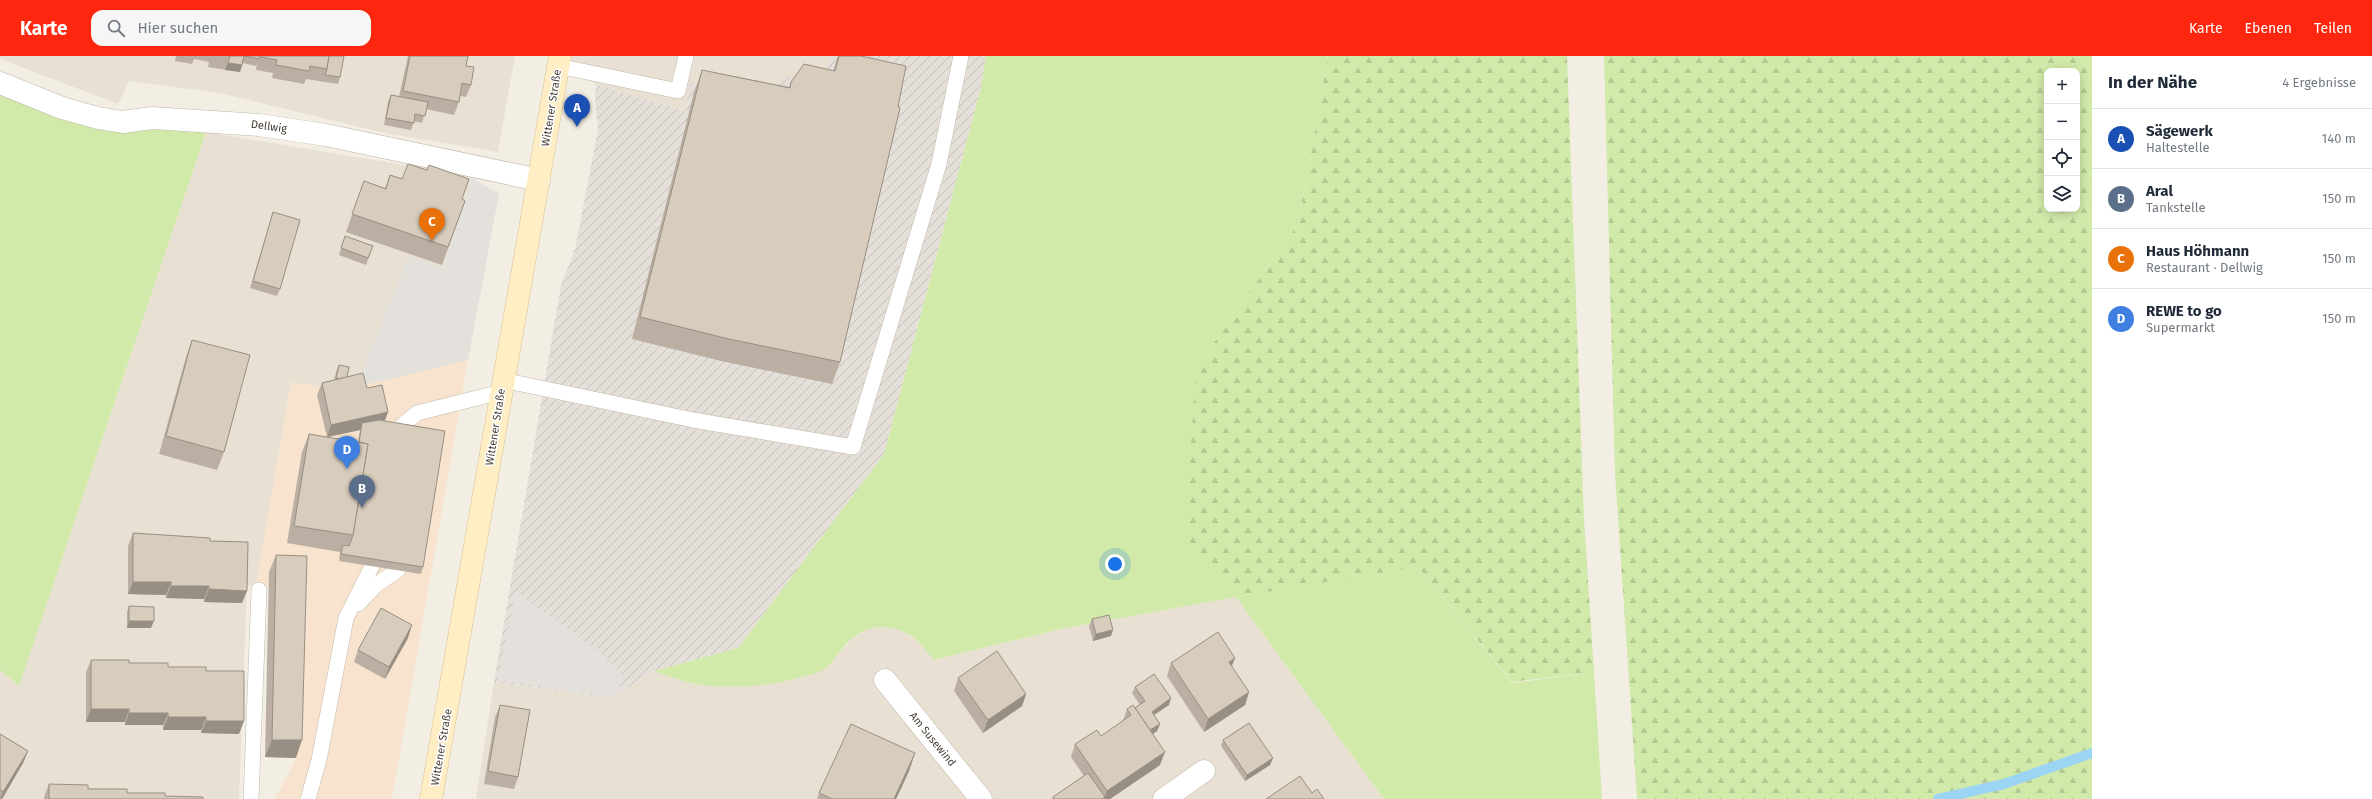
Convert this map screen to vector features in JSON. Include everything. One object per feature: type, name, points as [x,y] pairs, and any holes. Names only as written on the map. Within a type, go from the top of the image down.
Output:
[{"type":"main road","name":"Wittener Straße","points":[[431,799],[559,61]]},
{"type":"street","name":"Dellwig","points":[[0,83],[62,108],[98,118],[123,122],[152,118],[254,124],[326,135],[539,180]]},
{"type":"street","name":"Am Susewind","points":[[885,680],[981,799]]},
{"type":"street","points":[[1170,797],[1204,771]]},
{"type":"lane","points":[[559,61],[678,91],[686,56]]},
{"type":"lane","points":[[398,430],[502,386],[853,447],[939,164],[960,56]]},
{"type":"lane","points":[[308,799],[319,760],[346,618],[372,566]]},
{"type":"lane","points":[[346,618],[376,585],[398,570]]},
{"type":"lane","points":[[251,799],[259,590]]},
{"type":"shaded area","points":[[0,56],[515,56],[498,152],[389,134],[220,93],[129,81],[118,104],[0,59]]},
{"type":"shaded area","points":[[558,56],[830,56],[824,84],[771,99],[687,111],[596,85]]},
{"type":"shaded area","points":[[830,56],[987,56],[981,87],[884,454],[738,648],[654,671],[613,698],[494,682],[561,285],[575,249],[598,130],[595,101],[596,85],[686,111],[690,82],[771,99],[786,76],[824,84]]},
{"type":"shaded area","points":[[206,132],[423,168],[472,178],[443,269],[409,256],[364,385],[337,390],[291,382],[256,585],[247,586],[239,799],[0,799],[0,670],[19,686]]},
{"type":"shaded area","points":[[472,178],[499,194],[468,360],[364,385],[361,373],[409,256],[443,269]]},
{"type":"shaded area","points":[[468,360],[392,799],[275,799],[296,759],[300,588],[256,585],[291,382],[337,390]]},
{"type":"shaded area","points":[[516,592],[597,650],[619,672],[624,680],[612,697],[498,680]]},
{"type":"shaded area","points":[[1236,597],[1384,799],[476,799],[494,682],[613,698],[654,671],[693,684],[825,669],[854,637],[868,629],[884,627],[898,629],[925,646],[933,660],[1061,629]]},
{"type":"green space","points":[[986,56],[1328,56],[1298,224],[1196,368],[1236,597],[1061,629],[933,660],[926,650],[909,635],[888,627],[876,627],[854,637],[823,670],[800,678],[764,685],[725,687],[701,685],[654,671],[738,648],[884,454],[981,87]]},
{"type":"green space","points":[[1328,56],[1567,56],[1584,520],[1594,672],[1512,682],[1418,567],[1236,597],[1185,540],[1196,368],[1298,224]]},
{"type":"green space","points":[[1604,56],[2092,56],[2092,799],[1637,799],[1615,473]]},
{"type":"green space","points":[[0,95],[206,132],[19,686],[0,670]]},
{"type":"green space","points":[[1418,567],[1512,683],[1594,672],[1602,799],[1384,799],[1236,597]]},
{"type":"building","points":[[230,56],[244,56],[242,65],[228,63]]},
{"type":"building","points":[[244,56],[259,56],[259,59]]},
{"type":"building","points":[[261,56],[329,56],[327,69],[310,66],[309,71],[276,65],[277,60]]},
{"type":"building","points":[[329,56],[344,56],[340,77],[325,75]]},
{"type":"building","points":[[410,56],[468,56],[466,66],[474,67],[471,85],[462,83],[459,102],[403,91]]},
{"type":"building","points":[[839,56],[861,56],[906,66],[898,107],[900,108],[840,362],[729,339],[640,317],[702,70],[790,88],[791,82],[804,64],[835,71]]},
{"type":"building","points":[[391,95],[428,102],[425,116],[415,114],[414,123],[386,118]]},
{"type":"building","points":[[408,164],[427,170],[429,165],[469,179],[462,199],[465,201],[448,247],[352,214],[364,181],[386,189],[390,175],[402,179]]},
{"type":"building","points":[[273,212],[300,220],[280,289],[253,281]]},
{"type":"building","points":[[345,236],[373,246],[368,258],[341,248]]},
{"type":"building","points":[[192,340],[250,355],[224,452],[166,436]]},
{"type":"building","points":[[339,365],[349,367],[347,377],[340,379],[336,378]]},
{"type":"building","points":[[363,373],[367,388],[382,385],[388,412],[331,425],[322,383]]},
{"type":"building","points":[[379,420],[445,431],[423,567],[341,554],[343,545],[349,546],[353,535],[368,444],[359,442],[362,423]]},
{"type":"building","points":[[309,434],[368,444],[353,535],[294,526]]},
{"type":"building","points":[[133,533],[210,538],[210,541],[248,542],[247,591],[209,589],[209,586],[171,586],[171,582],[133,582]]},
{"type":"building","points":[[276,555],[307,556],[302,740],[272,740]]},
{"type":"building","points":[[129,606],[154,607],[154,621],[129,621]]},
{"type":"building","points":[[381,608],[412,625],[389,667],[358,650]]},
{"type":"building","points":[[1109,615],[1113,630],[1096,634],[1092,619]]},
{"type":"building","points":[[1218,632],[1235,658],[1229,662],[1249,692],[1208,719],[1171,663]]},
{"type":"building","points":[[997,651],[1026,694],[988,720],[958,678]]},
{"type":"building","points":[[91,660],[129,660],[129,663],[168,663],[168,667],[206,667],[206,671],[244,671],[244,721],[206,721],[206,717],[168,717],[168,713],[129,713],[129,709],[91,709]]},
{"type":"building","points":[[1154,674],[1171,698],[1152,712],[1160,724],[1150,730],[1135,708],[1145,701],[1135,687]]},
{"type":"building","points":[[500,705],[530,710],[518,777],[488,771]]},
{"type":"building","points":[[1133,705],[1165,752],[1107,791],[1075,744],[1097,730],[1101,736],[1131,715],[1127,709]]},
{"type":"building","points":[[1249,723],[1273,758],[1247,775],[1223,740]]},
{"type":"building","points":[[851,724],[915,753],[894,799],[832,799],[819,793]]},
{"type":"building","points":[[0,734],[28,751],[3,792],[0,790]]},
{"type":"building","points":[[1088,773],[1105,797],[1102,799],[1054,799],[1053,797]]},
{"type":"building","points":[[1300,776],[1312,793],[1317,789],[1324,799],[1266,799]]},
{"type":"building","points":[[49,784],[88,785],[88,789],[127,789],[127,793],[165,793],[165,796],[203,797],[203,799],[49,799]]},
{"type":"waterway","points":[[1938,799],[2004,784],[2092,753]]},
{"type":"place","name":"Sägewerk","points":[[577,127]]},
{"type":"place","name":"Haus Höhmann","points":[[432,241]]},
{"type":"place","name":"REWE to go","points":[[347,469]]},
{"type":"place","name":"Aral","points":[[362,508]]}]
